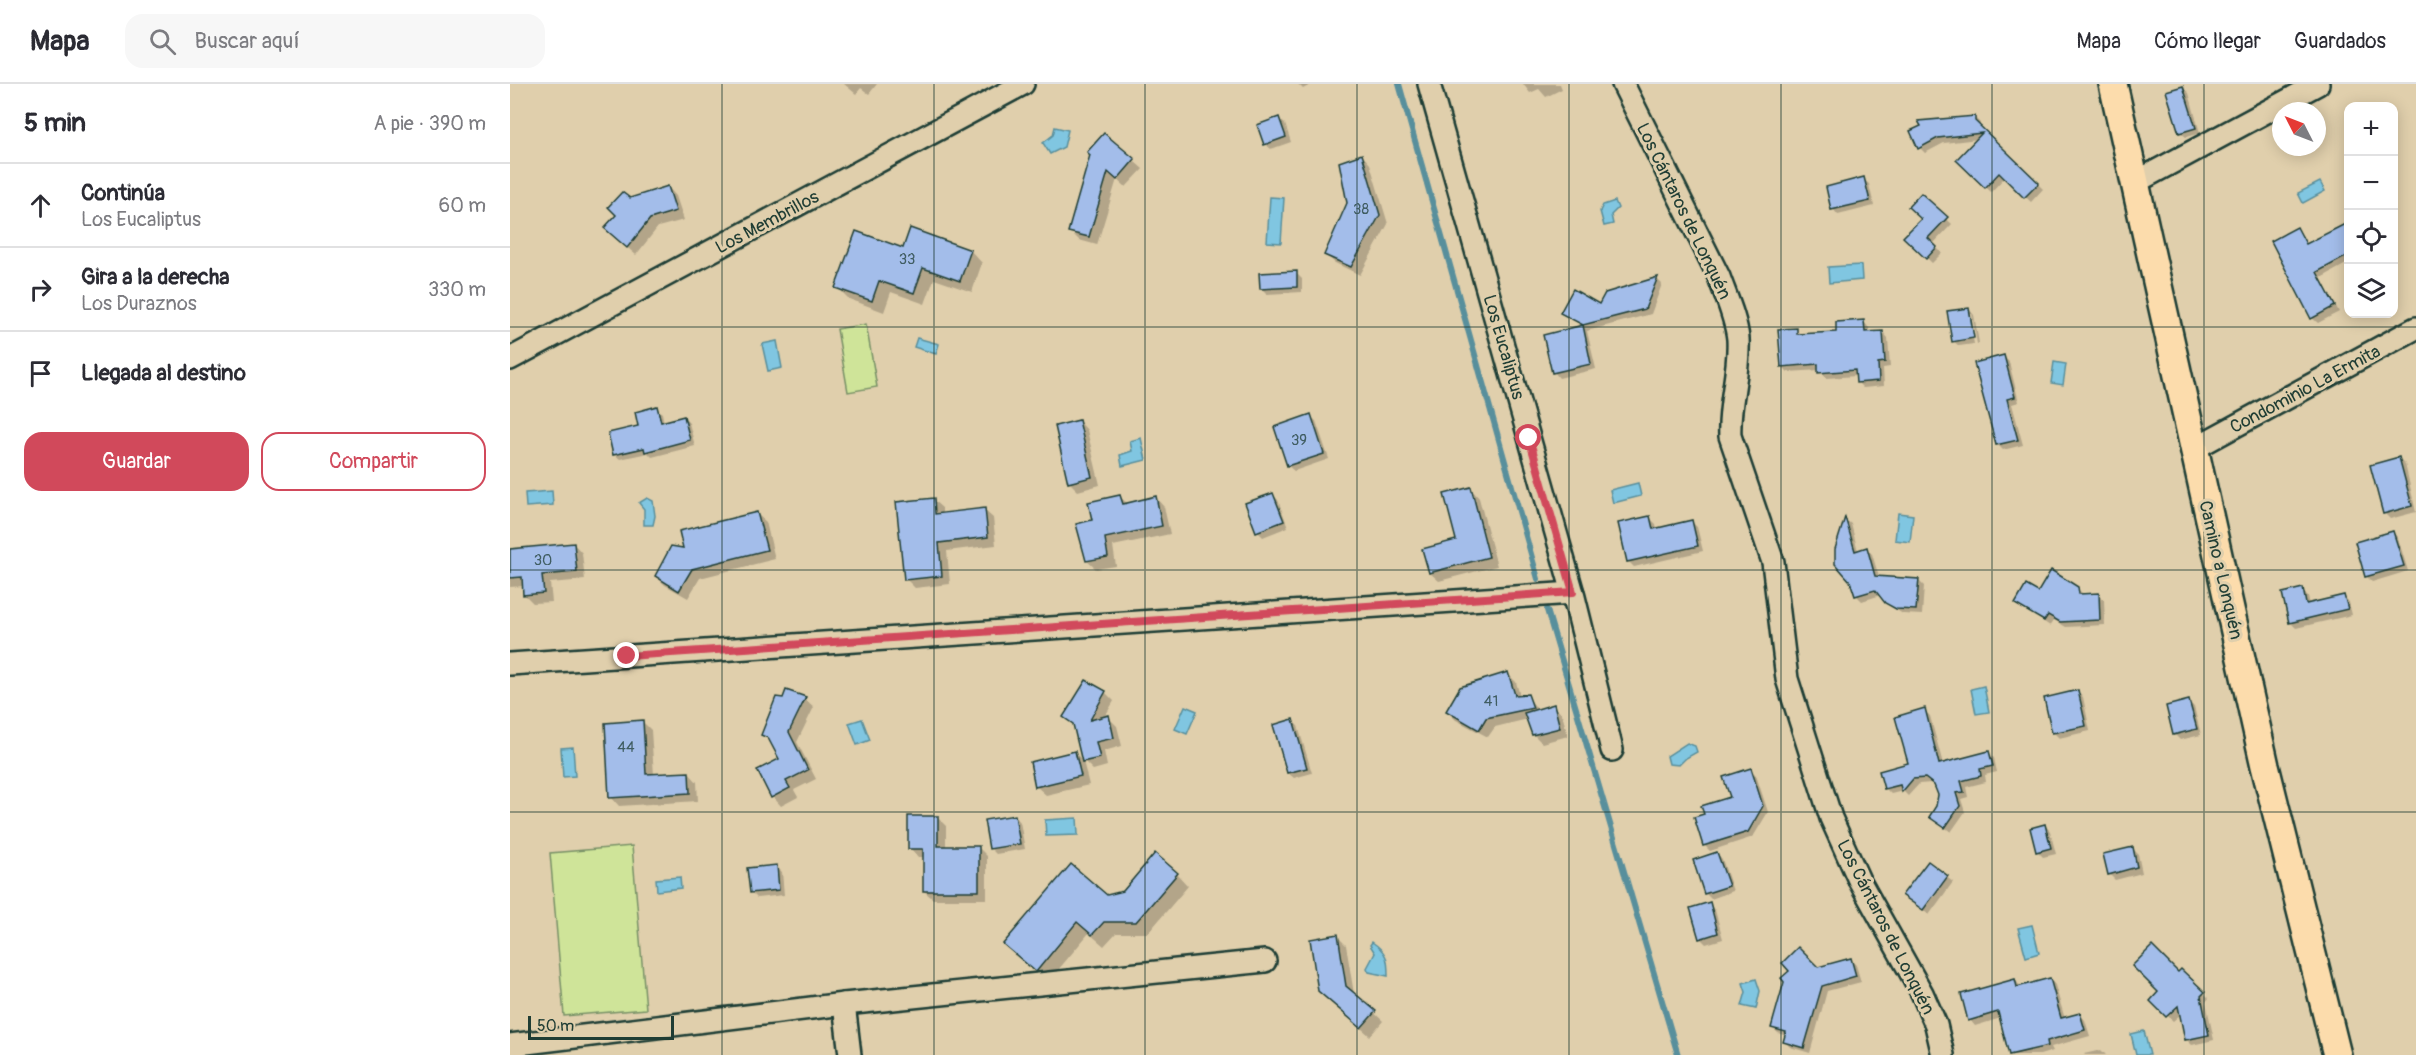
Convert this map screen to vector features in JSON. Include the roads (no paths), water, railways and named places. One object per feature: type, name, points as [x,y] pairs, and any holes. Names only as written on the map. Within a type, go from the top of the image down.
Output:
[{"type":"main road","name":"Camino a Lonquén","points":[[2113,84],[2265,766],[2337,1055]]},
{"type":"street","name":"Los Membrillos","points":[[510,359],[1023,84]]},
{"type":"street","name":"Los Eucaliptus","points":[[1429,84],[1573,592],[1612,750]]},
{"type":"street","name":"Los Cántaros de Lonquén","points":[[1623,84],[1719,277],[1730,307],[1738,339],[1729,419],[1730,436],[1773,562],[1787,679],[1841,843],[1922,993],[1936,1025],[1943,1055]]},
{"type":"street","points":[[2134,183],[2318,84]]},
{"type":"street","name":"Condominio La Ermita","points":[[2193,449],[2416,328]]},
{"type":"street","points":[[510,664],[1573,592]]},
{"type":"street","points":[[510,1045],[844,1004],[1265,961]]},
{"type":"street","points":[[844,1004],[850,1055]]},
{"type":"water","points":[[1055,127],[1068,130],[1064,147],[1050,154],[1043,143],[1053,135]]},
{"type":"water","points":[[2320,182],[2325,191],[2303,203],[2298,193]]},
{"type":"water","points":[[1270,197],[1284,198],[1281,243],[1267,242]]},
{"type":"water","points":[[1615,201],[1618,208],[1611,215],[1613,224],[1604,226],[1600,211],[1603,205]]},
{"type":"water","points":[[1861,265],[1862,280],[1829,283],[1828,267]]},
{"type":"water","points":[[917,338],[939,344],[936,354],[914,347]]},
{"type":"water","points":[[777,341],[782,368],[768,371],[762,344]]},
{"type":"water","points":[[2054,362],[2066,364],[2063,385],[2051,383]]},
{"type":"water","points":[[1141,438],[1146,460],[1122,466],[1120,455],[1132,451],[1130,441]]},
{"type":"water","points":[[1638,483],[1641,496],[1613,503],[1610,490]]},
{"type":"water","points":[[552,491],[553,505],[526,507],[525,493]]},
{"type":"water","points":[[647,498],[653,501],[655,516],[653,525],[644,525],[644,509],[639,503]]},
{"type":"water","points":[[1898,513],[1913,515],[1910,542],[1895,540]]},
{"type":"water","points":[[1984,686],[1989,712],[1976,714],[1971,689]]},
{"type":"water","points":[[1185,706],[1197,711],[1187,734],[1175,729]]},
{"type":"water","points":[[862,719],[870,740],[857,745],[849,723]]},
{"type":"water","points":[[1687,743],[1695,746],[1697,752],[1679,765],[1669,764],[1667,756]]},
{"type":"water","points":[[573,747],[575,776],[563,777],[561,748]]},
{"type":"water","points":[[1077,818],[1078,835],[1046,836],[1045,820]]},
{"type":"water","points":[[680,877],[681,888],[657,891],[656,879]]},
{"type":"water","points":[[2032,925],[2039,953],[2026,957],[2018,928]]},
{"type":"water","points":[[1372,942],[1386,956],[1388,976],[1369,972],[1367,968],[1375,953],[1370,945]]},
{"type":"water","points":[[1756,979],[1760,991],[1756,1009],[1742,1006],[1746,992],[1743,983]]},
{"type":"water","points":[[2144,1031],[2150,1055],[2136,1055],[2131,1034]]},
{"type":"waterway","points":[[1399,84],[1538,579]]},
{"type":"waterway","points":[[1547,610],[1678,1055]]}]
